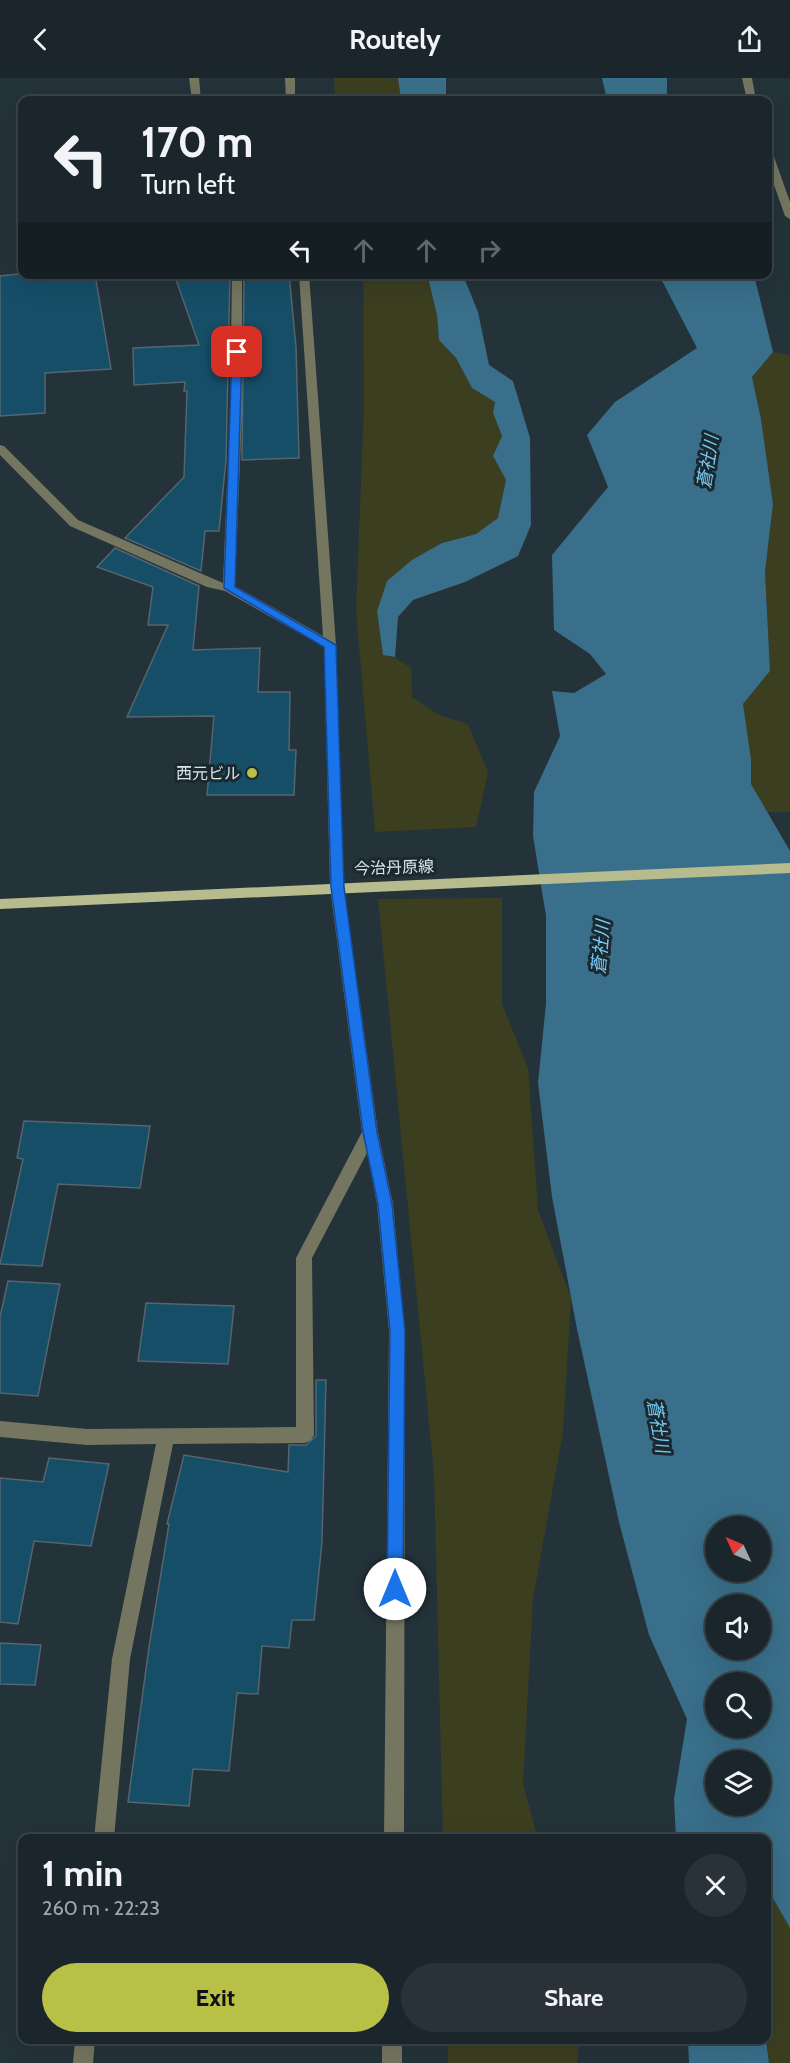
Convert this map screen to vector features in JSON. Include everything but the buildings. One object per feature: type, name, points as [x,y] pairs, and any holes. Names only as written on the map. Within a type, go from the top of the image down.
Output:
[{"type":"main road","name":"今治丹原線","points":[[0,904],[790,868]]},
{"type":"street","points":[[194,78],[196,96]]},
{"type":"street","points":[[290,78],[291,96]]},
{"type":"street","points":[[747,78],[751,96]]},
{"type":"street","points":[[772,165],[790,216]]},
{"type":"street","points":[[229,588],[236,412],[237,279]]},
{"type":"street","points":[[304,279],[330,645],[338,887],[370,1132],[385,1204],[397,1331],[394,1834]]},
{"type":"street","points":[[0,448],[74,523],[211,584],[229,588],[330,645]]},
{"type":"street","points":[[0,1430],[87,1437],[305,1435],[304,1258],[370,1132]]},
{"type":"street","points":[[104,1834],[121,1659],[166,1436]]},
{"type":"street","points":[[83,2063],[85,2044]]},
{"type":"street","points":[[392,2044],[392,2063]]},
{"type":"green space","points":[[334,78],[398,78],[400,96],[335,96]]},
{"type":"green space","points":[[363,279],[428,279],[437,315],[439,340],[456,358],[472,388],[496,402],[493,413],[502,436],[493,456],[506,480],[499,518],[476,534],[442,543],[387,581],[377,611],[383,655],[395,657],[411,668],[412,697],[439,715],[468,724],[488,772],[476,827],[375,832],[356,610],[364,405]]},
{"type":"green space","points":[[773,352],[790,355],[790,812],[767,812],[750,805],[751,759],[729,721],[770,671],[765,572],[773,504],[761,419],[752,377]]},
{"type":"green space","points":[[502,898],[502,1004],[528,1068],[538,1210],[571,1298],[563,1432],[533,1599],[523,1784],[537,1834],[443,1834],[434,1474],[378,899]]},
{"type":"green space","points":[[771,1895],[790,1928],[790,2063],[769,2063],[767,2044],[771,2044]]},
{"type":"green space","points":[[448,2044],[579,2044],[577,2063],[448,2063]]},
{"type":"water","points":[[398,78],[446,78],[446,96],[400,96]]},
{"type":"water","points":[[602,78],[667,78],[667,96],[606,96]]},
{"type":"water","points":[[428,279],[465,279],[478,312],[489,365],[513,381],[530,438],[531,525],[518,556],[465,582],[413,600],[398,617],[395,657],[383,655],[377,611],[387,581],[412,560],[442,543],[476,534],[498,518],[506,480],[493,456],[502,436],[493,413],[495,402],[472,388],[456,358],[439,340],[437,315]]},
{"type":"water","name":"蒼社川","points":[[661,279],[755,279],[773,352],[752,377],[761,419],[773,504],[765,572],[770,671],[743,704],[751,759],[751,784],[790,851],[790,1928],[771,1895],[771,1834],[676,1834],[674,1799],[687,1719],[649,1635],[619,1522],[577,1329],[552,1197],[538,1083],[546,1003],[546,916],[533,836],[534,792],[560,736],[552,691],[574,693],[606,674],[590,654],[554,630],[552,555],[608,487],[587,435],[615,402],[697,348]]},
{"type":"water","points":[[688,2044],[767,2044],[769,2063],[689,2063]]},
{"type":"place","name":"西元ビル","points":[[252,773]]},
{"type":"route","points":[[237,352],[229,588],[330,645],[338,887],[370,1132],[385,1204],[397,1331],[395,1589]]}]
